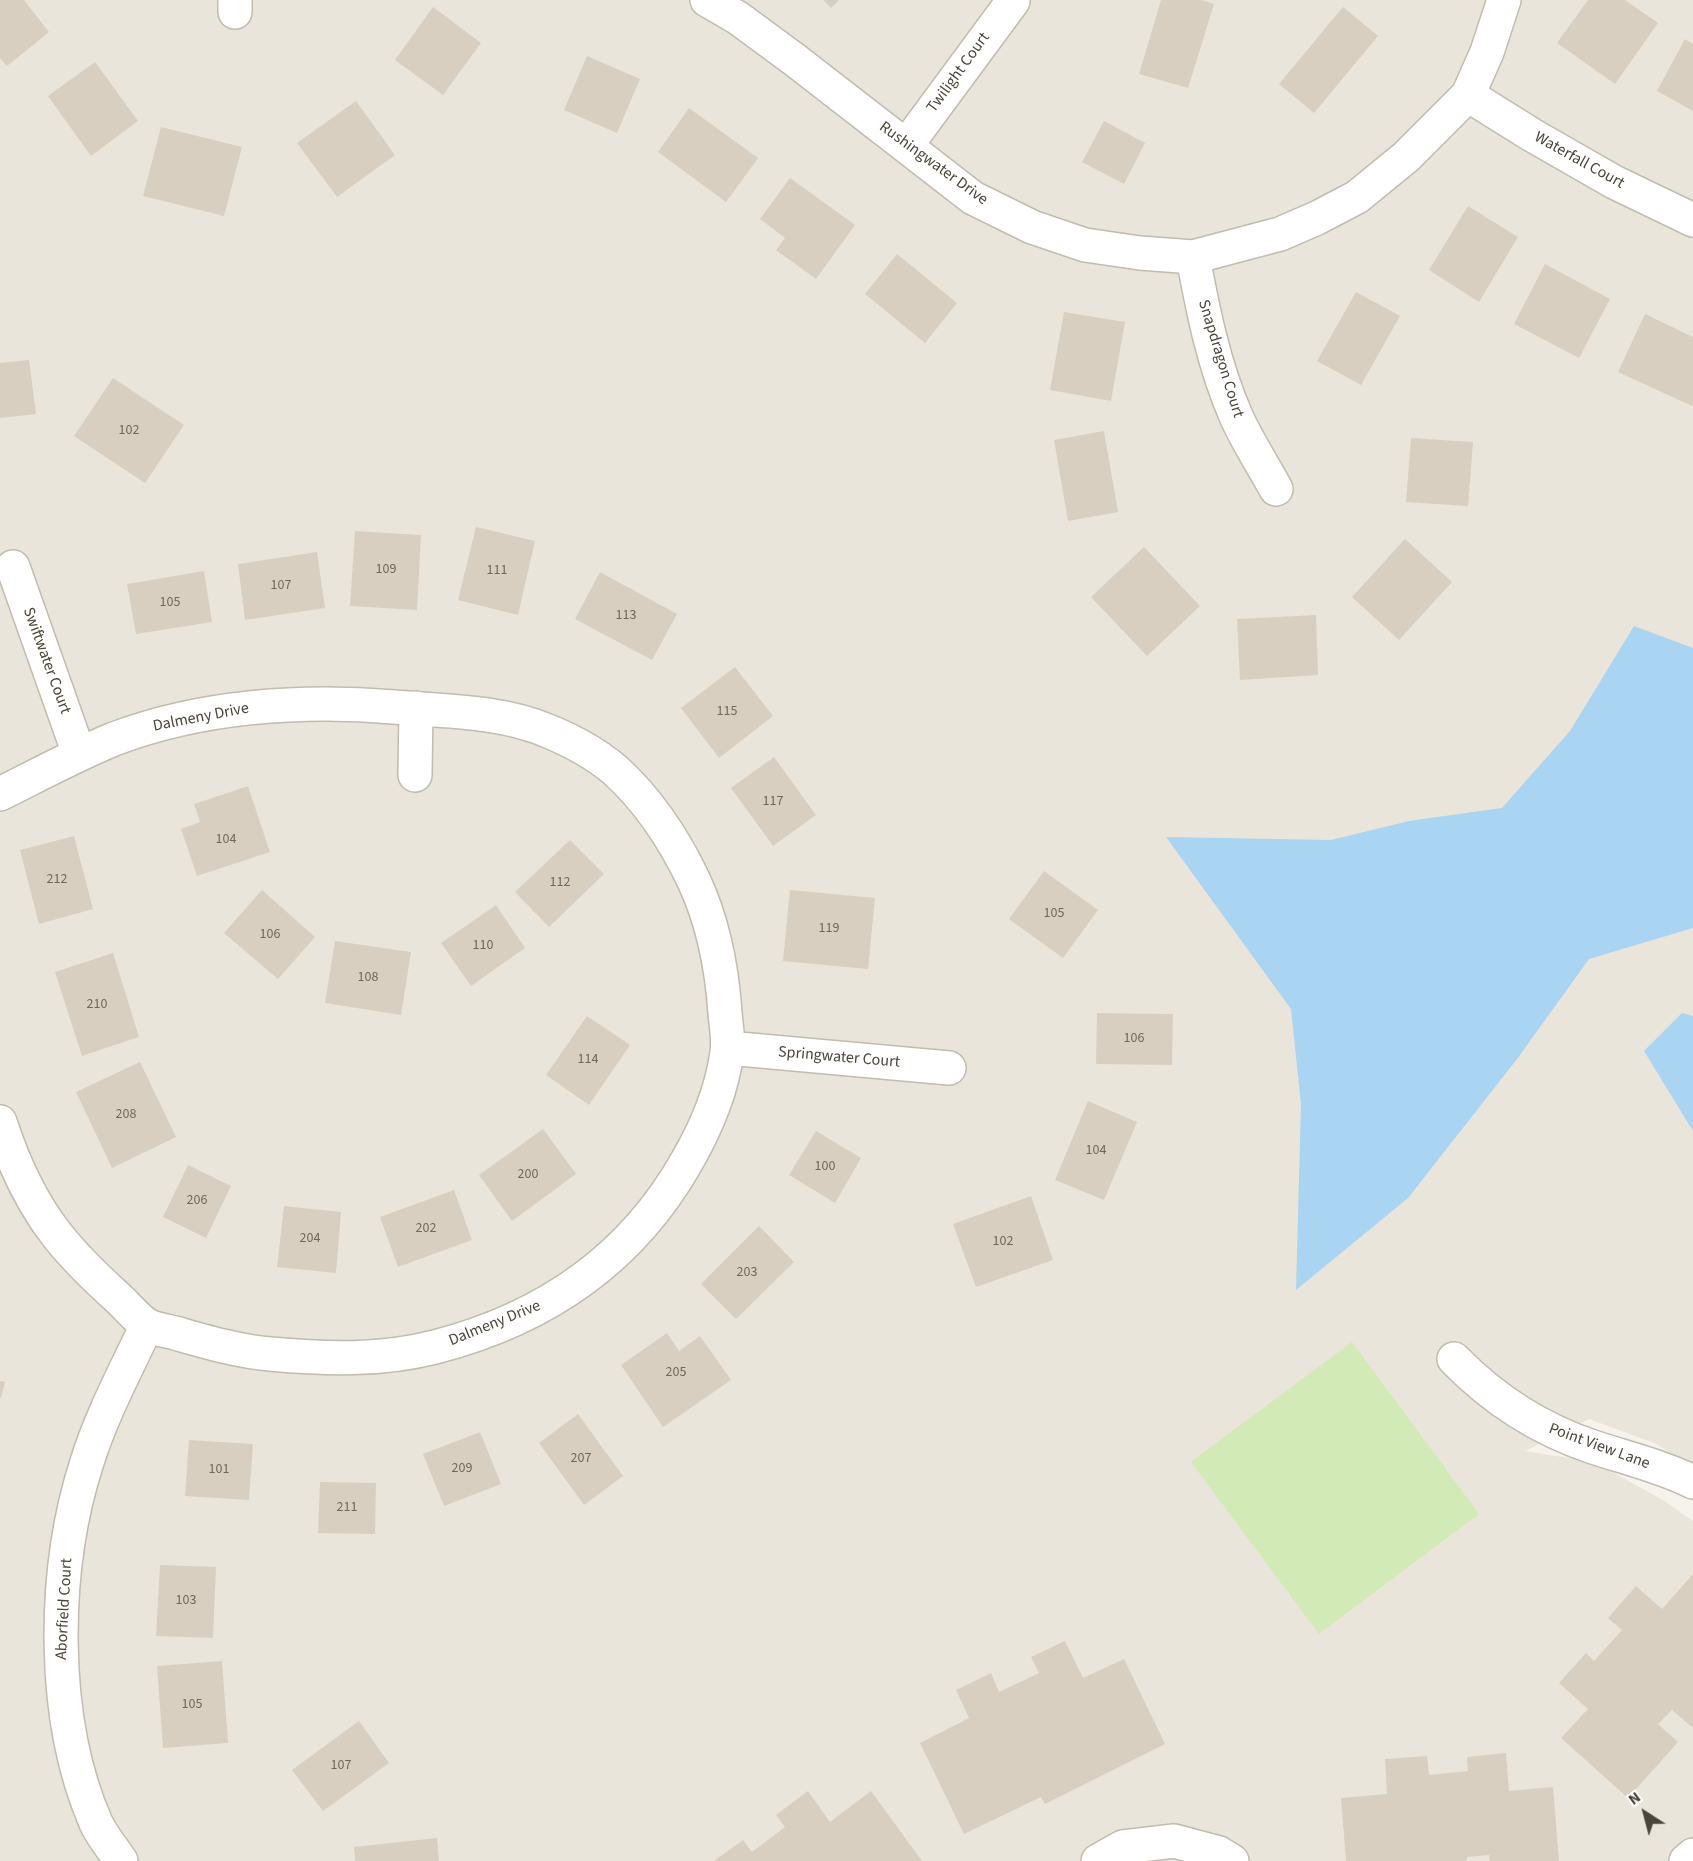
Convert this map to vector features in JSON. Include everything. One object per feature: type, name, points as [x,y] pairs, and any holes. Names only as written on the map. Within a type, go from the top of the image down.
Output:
[{"type":"street","name":"Rushingwater Drive","points":[[707,0],[738,18],[795,60],[973,198],[1032,227],[1085,245],[1140,253],[1193,257],[1280,234],[1317,218],[1357,197],[1406,157],[1468,95],[1487,52],[1504,0]]},
{"type":"street","name":"Twilight Court","points":[[906,146],[1013,1]]},
{"type":"street","name":"Waterfall Court","points":[[1468,95],[1614,182],[1693,220]]},
{"type":"street","name":"Snapdragon Court","points":[[1193,257],[1203,312],[1236,417],[1276,489]]},
{"type":"street","name":"Swiftwater Court","points":[[13,567],[79,754]]},
{"type":"street","name":"Dalmeny Drive","points":[[0,794],[79,754],[119,737],[158,725],[234,709],[292,704],[370,705],[495,716],[544,729],[578,746],[613,768],[662,826],[684,861],[702,898],[719,960],[728,1048],[717,1097],[698,1142],[670,1192],[640,1229],[603,1265],[534,1311],[482,1332],[433,1348],[381,1356],[321,1359],[244,1352],[147,1325],[57,1236],[28,1191],[0,1122]]},
{"type":"street","points":[[415,776],[416,708]]},
{"type":"street","name":"Springwater Court","points":[[728,1048],[949,1068]]},
{"type":"street","name":"Aborfield Court","points":[[121,1861],[97,1824],[81,1780],[69,1727],[62,1678],[63,1580],[73,1517],[86,1463],[103,1416],[147,1325]]},
{"type":"street","name":"Point View Lane","points":[[1454,1359],[1508,1406],[1548,1429],[1693,1482]]},
{"type":"street","points":[[1098,1861],[1124,1847],[1174,1841],[1219,1853],[1232,1861]]},
{"type":"street","points":[[1686,1861],[1693,1855]]},
{"type":"shaded area","points":[[0,0],[1693,0],[1693,1466],[1654,1443],[1589,1419],[1525,1451],[1594,1462],[1663,1500],[1693,1521],[1693,1861],[0,1861]]},
{"type":"green space","points":[[1352,1342],[1479,1514],[1319,1634],[1191,1462]]},
{"type":"water","points":[[1634,626],[1693,648],[1693,928],[1589,959],[1517,1059],[1408,1198],[1296,1290],[1301,1104],[1291,1009],[1166,837],[1331,840],[1409,821],[1502,808],[1570,731]]},
{"type":"water","points":[[1682,1013],[1693,1016],[1693,1131],[1644,1051]]},
{"type":"building","points":[[0,0],[24,0],[49,32],[7,66],[0,58]]},
{"type":"building","points":[[823,0],[839,0],[831,8]]},
{"type":"building","points":[[1161,0],[1201,0],[1214,4],[1188,88],[1139,74]]},
{"type":"building","points":[[1588,0],[1625,0],[1658,23],[1615,84],[1557,43]]},
{"type":"building","points":[[433,7],[481,43],[443,95],[395,60]]},
{"type":"building","points":[[1343,7],[1378,36],[1314,113],[1279,84]]},
{"type":"building","points":[[1685,39],[1693,44],[1693,111],[1657,91]]},
{"type":"building","points":[[587,56],[640,79],[617,133],[564,110]]},
{"type":"building","points":[[95,62],[138,121],[91,156],[48,96]]},
{"type":"building","points":[[356,101],[395,155],[337,197],[297,143]]},
{"type":"building","points":[[689,108],[758,158],[726,202],[658,152]]},
{"type":"building","points":[[1104,121],[1145,143],[1124,184],[1082,162]]},
{"type":"building","points":[[161,127],[242,147],[224,216],[143,196]]},
{"type":"building","points":[[790,178],[855,225],[816,279],[776,250],[785,238],[760,219]]},
{"type":"building","points":[[1468,206],[1518,237],[1479,302],[1429,270]]},
{"type":"building","points":[[897,254],[957,303],[925,343],[865,294]]},
{"type":"building","points":[[1545,264],[1610,299],[1579,358],[1514,324]]},
{"type":"building","points":[[1356,292],[1400,316],[1361,385],[1317,361]]},
{"type":"building","points":[[1064,312],[1125,322],[1111,401],[1050,390]]},
{"type":"building","points":[[1645,314],[1693,337],[1692,406],[1618,372]]},
{"type":"building","points":[[29,360],[36,414],[0,418],[0,363]]},
{"type":"building","points":[[113,378],[184,425],[145,483],[74,436]]},
{"type":"building","points":[[1104,431],[1118,512],[1068,521],[1054,440]]},
{"type":"building","points":[[1411,438],[1473,442],[1468,506],[1406,502]]},
{"type":"building","points":[[476,527],[535,541],[518,615],[458,600]]},
{"type":"building","points":[[355,531],[421,535],[417,610],[350,606]]},
{"type":"building","points":[[1405,539],[1452,582],[1399,640],[1352,597]]},
{"type":"building","points":[[1144,547],[1200,606],[1147,656],[1091,597]]},
{"type":"building","points":[[317,552],[325,608],[245,620],[238,564]]},
{"type":"building","points":[[204,571],[212,622],[136,634],[127,584]]},
{"type":"building","points":[[600,572],[677,614],[652,660],[575,619]]},
{"type":"building","points":[[1316,615],[1318,675],[1240,680],[1237,619]]},
{"type":"building","points":[[735,667],[773,716],[719,758],[681,708]]},
{"type":"building","points":[[774,757],[816,815],[773,846],[731,788]]},
{"type":"building","points":[[248,786],[270,852],[197,876],[181,829],[200,822],[194,804]]},
{"type":"building","points":[[74,836],[93,909],[39,924],[20,850]]},
{"type":"building","points":[[570,840],[604,874],[549,927],[515,892]]},
{"type":"building","points":[[1044,871],[1098,910],[1063,958],[1009,919]]},
{"type":"building","points":[[262,890],[315,937],[278,979],[224,933]]},
{"type":"building","points":[[790,890],[875,898],[868,969],[783,961]]},
{"type":"building","points":[[496,905],[525,948],[471,986],[441,943]]},
{"type":"building","points":[[335,941],[411,952],[401,1015],[325,1003]]},
{"type":"building","points":[[113,953],[139,1037],[82,1056],[55,972]]},
{"type":"building","points":[[1097,1013],[1173,1014],[1172,1065],[1096,1064]]},
{"type":"building","points":[[587,1016],[630,1045],[589,1105],[546,1075]]},
{"type":"building","points":[[140,1062],[176,1137],[112,1168],[76,1092]]},
{"type":"building","points":[[1088,1101],[1137,1122],[1104,1200],[1055,1180]]},
{"type":"building","points":[[543,1129],[576,1174],[512,1221],[479,1175]]},
{"type":"building","points":[[816,1131],[861,1158],[835,1203],[789,1175]]},
{"type":"building","points":[[188,1165],[231,1186],[206,1238],[163,1217]]},
{"type":"building","points":[[454,1190],[472,1240],[398,1267],[380,1217]]},
{"type":"building","points":[[1031,1196],[1053,1260],[976,1287],[953,1224]]},
{"type":"building","points":[[284,1206],[341,1212],[336,1273],[277,1267]]},
{"type":"building","points":[[759,1226],[794,1262],[736,1319],[701,1284]]},
{"type":"building","points":[[667,1333],[679,1351],[700,1336],[731,1380],[663,1427],[621,1365]]},
{"type":"building","points":[[0,1381],[5,1382],[1,1398],[0,1398]]},
{"type":"building","points":[[578,1414],[623,1476],[584,1505],[539,1443]]},
{"type":"building","points":[[480,1432],[501,1484],[444,1506],[423,1454]]},
{"type":"building","points":[[189,1440],[253,1444],[249,1500],[185,1496]]},
{"type":"building","points":[[320,1482],[376,1483],[375,1534],[318,1533]]},
{"type":"building","points":[[160,1565],[216,1567],[213,1638],[156,1636]]},
{"type":"building","points":[[1693,1574],[1693,1728],[1672,1710],[1658,1724],[1678,1742],[1628,1798],[1561,1738],[1588,1709],[1559,1683],[1586,1653],[1594,1661],[1622,1630],[1608,1618],[1636,1586],[1662,1609]]},
{"type":"building","points":[[1065,1641],[1083,1678],[1124,1659],[1165,1744],[1045,1804],[1041,1797],[964,1834],[920,1743],[969,1718],[956,1690],[991,1673],[999,1692],[1039,1673],[1031,1657]]},
{"type":"building","points":[[222,1661],[228,1743],[163,1748],[157,1666]]},
{"type":"building","points":[[359,1721],[389,1763],[323,1811],[292,1770]]},
{"type":"building","points":[[1506,1753],[1509,1791],[1553,1787],[1559,1861],[1490,1861],[1489,1855],[1467,1857],[1467,1861],[1346,1861],[1341,1798],[1387,1794],[1385,1759],[1427,1756],[1429,1775],[1468,1771],[1467,1757]]},
{"type":"building","points":[[808,1791],[830,1822],[871,1791],[922,1861],[714,1861],[743,1840],[752,1852],[785,1827],[776,1815]]},
{"type":"building","points":[[437,1838],[439,1861],[355,1861],[354,1847]]}]
